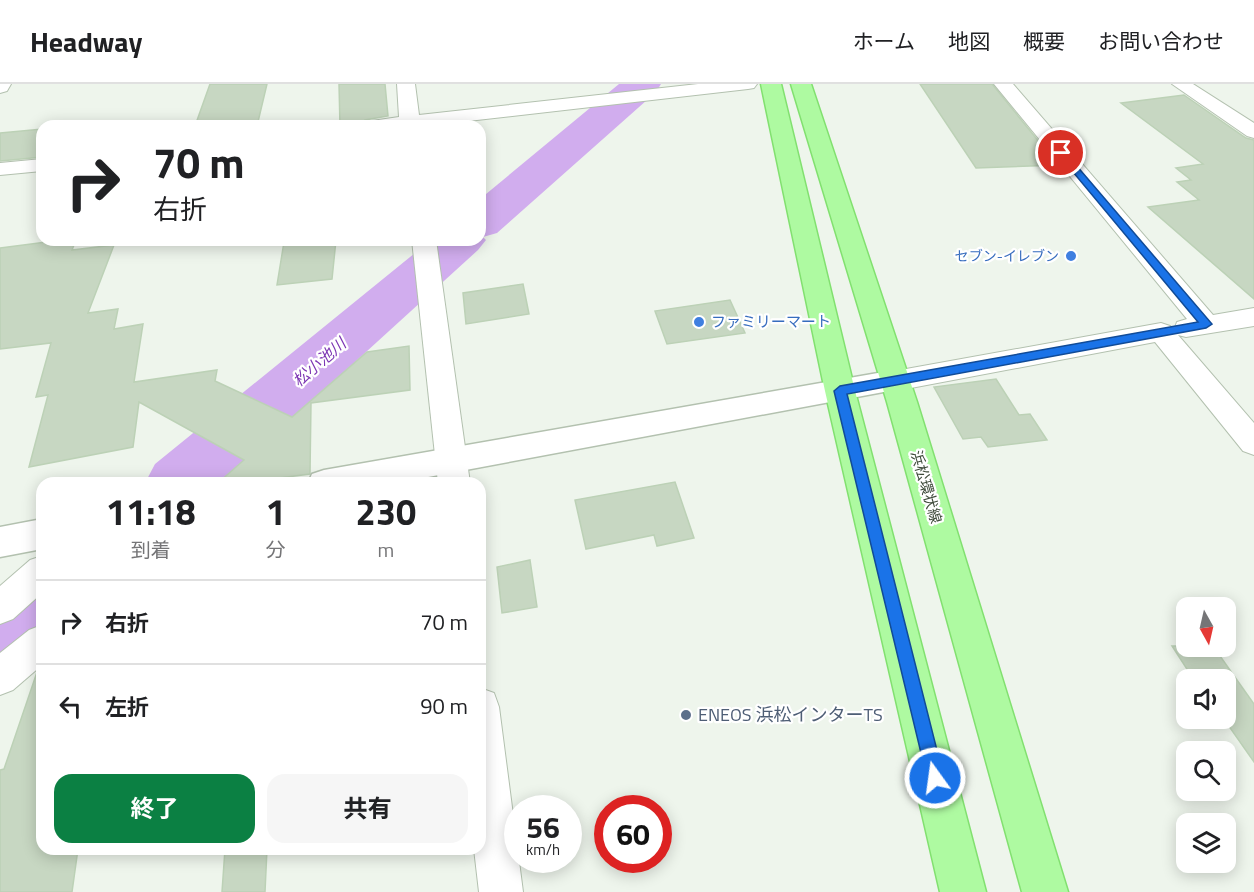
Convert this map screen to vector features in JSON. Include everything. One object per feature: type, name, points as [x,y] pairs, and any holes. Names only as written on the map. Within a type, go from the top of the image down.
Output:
[{"type":"main road","points":[[771,84],[840,391],[963,892]]},
{"type":"main road","name":"浜松環状線","points":[[801,84],[895,381],[1045,892]]},
{"type":"street","points":[[406,84],[410,120]]},
{"type":"street","points":[[442,120],[748,84]]},
{"type":"street","points":[[1003,84],[1206,324]]},
{"type":"street","points":[[1181,84],[1254,132]]},
{"type":"street","points":[[0,170],[36,166]]},
{"type":"street","points":[[424,246],[453,471]]},
{"type":"street","points":[[388,477],[453,471],[840,391],[1254,317]]},
{"type":"street","points":[[1161,332],[1254,442]]},
{"type":"street","points":[[0,542],[36,535]]},
{"type":"street","points":[[0,608],[36,576]]},
{"type":"street","points":[[0,677],[36,647]]},
{"type":"street","points":[[486,759],[501,892]]},
{"type":"building","points":[[210,84],[267,84],[258,120],[197,120]]},
{"type":"building","points":[[339,84],[385,84],[388,116],[365,120],[340,120]]},
{"type":"building","points":[[920,84],[992,84],[1058,165],[976,168]]},
{"type":"building","points":[[1184,95],[1246,138],[1254,140],[1254,299],[1148,207],[1199,200],[1177,182],[1191,180],[1176,168],[1203,164],[1121,103]]},
{"type":"building","points":[[36,130],[36,158],[0,161],[0,133]]},
{"type":"building","points":[[36,243],[36,246],[74,246],[72,250],[114,246],[88,313],[118,309],[114,329],[143,324],[134,382],[217,370],[215,381],[292,417],[367,352],[409,346],[410,390],[311,403],[310,474],[287,477],[225,477],[244,460],[139,402],[133,447],[29,467],[48,395],[36,397],[51,343],[0,349],[0,248]]},
{"type":"building","points":[[283,246],[335,246],[332,279],[277,285]]},
{"type":"building","points":[[523,284],[529,314],[466,324],[463,293]]},
{"type":"building","name":"ファミリーマート","points":[[730,300],[745,333],[667,344],[655,311]]},
{"type":"building","points":[[996,379],[1019,415],[1030,414],[1047,440],[988,447],[981,437],[963,439],[934,387]]},
{"type":"building","points":[[675,482],[694,538],[657,546],[654,535],[586,549],[575,500]]},
{"type":"building","points":[[530,560],[537,607],[502,613],[497,567]]},
{"type":"building","points":[[1179,657],[1221,657],[1229,669],[1187,669]]},
{"type":"building","points":[[36,675],[36,855],[77,855],[72,892],[0,892],[0,770],[4,769]]},
{"type":"building","points":[[1236,679],[1254,704],[1254,762],[1231,729],[1236,729]]},
{"type":"building","points":[[225,855],[267,855],[265,892],[222,892]]},
{"type":"waterway","name":"松小池川","points":[[486,218],[642,84]]},
{"type":"waterway","name":"松小池川","points":[[185,477],[454,246]]},
{"type":"waterway","name":"松小池川","points":[[0,634],[36,605]]},
{"type":"place","name":"セブン-イレブン","points":[[1071,256]]},
{"type":"place","name":"ファミリーマート","points":[[699,322]]},
{"type":"place","name":"ENEOS 浜松インターTS","points":[[686,715]]},
{"type":"route","points":[[935,778],[840,391],[1206,324],[1061,153]]}]
